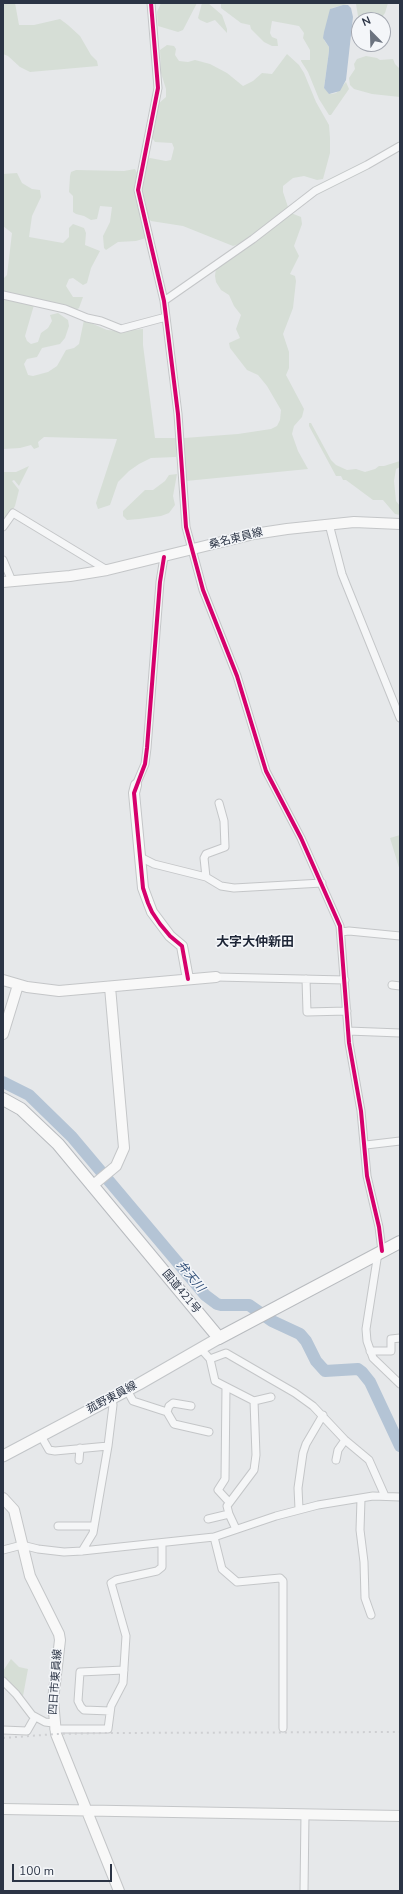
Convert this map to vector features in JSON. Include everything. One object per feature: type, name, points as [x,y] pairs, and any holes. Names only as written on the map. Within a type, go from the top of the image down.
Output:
[{"type":"highway","name":"国道421号","points":[[3,1099],[21,1109],[96,1183],[219,1338]]},
{"type":"highway","points":[[219,1338],[400,1242]]},
{"type":"main road","name":"菰野東員線","points":[[3,1456],[127,1390],[219,1338]]},
{"type":"street","points":[[151,3],[158,88],[138,190],[164,301],[176,391],[184,509],[191,551],[209,608],[237,676],[266,771],[322,883],[338,919],[341,932],[348,1031],[366,1146],[367,1176],[379,1227],[380,1252],[366,1329],[367,1341],[370,1351],[380,1366],[400,1384]]},
{"type":"street","points":[[164,301],[253,239],[315,191],[367,165],[400,146]]},
{"type":"street","points":[[3,295],[65,309],[121,329],[166,317]]},
{"type":"street","points":[[3,527],[13,513],[107,570]]},
{"type":"street","name":"桑名東員線","points":[[8,582],[70,576],[107,570],[191,551],[254,534],[354,522],[400,524]]},
{"type":"street","points":[[329,524],[342,574],[400,718]]},
{"type":"street","points":[[164,556],[145,764],[134,793],[143,888],[152,912],[160,924],[170,936],[182,946],[188,979]]},
{"type":"street","points":[[3,560],[8,582]]},
{"type":"street","points":[[206,877],[204,858],[206,854],[224,846],[224,821],[219,803]]},
{"type":"street","points":[[140,857],[154,864],[206,877],[221,886],[234,888],[322,883]]},
{"type":"street","points":[[341,932],[349,931],[400,936]]},
{"type":"street","points":[[3,980],[18,985],[59,991],[216,977],[345,980]]},
{"type":"street","points":[[306,980],[307,1012],[347,1011]]},
{"type":"street","points":[[3,1034],[18,985]]},
{"type":"street","points":[[392,985],[400,986]]},
{"type":"street","points":[[96,1183],[112,1170],[120,1160],[123,1153],[124,1143],[110,987]]},
{"type":"street","points":[[348,1031],[400,1033]]},
{"type":"street","points":[[366,1146],[400,1141]]},
{"type":"street","points":[[370,1351],[391,1351],[391,1339],[400,1338]]},
{"type":"street","points":[[201,1349],[210,1359],[215,1381],[254,1401],[271,1397]]},
{"type":"street","points":[[210,1359],[226,1353],[295,1393],[323,1415],[346,1440],[369,1460],[385,1496]]},
{"type":"street","points":[[226,1387],[225,1479],[218,1490],[229,1502]]},
{"type":"street","points":[[127,1390],[135,1403],[167,1412],[174,1424],[209,1432]]},
{"type":"street","points":[[82,1551],[93,1533],[108,1446],[113,1405],[112,1398]]},
{"type":"street","points":[[236,1529],[227,1506],[254,1470],[256,1455],[254,1401]]},
{"type":"street","points":[[167,1412],[169,1406],[173,1403],[191,1406]]},
{"type":"street","points":[[299,1509],[298,1488],[303,1453],[306,1444],[323,1415]]},
{"type":"street","points":[[41,1436],[49,1450],[108,1446]]},
{"type":"street","points":[[336,1460],[338,1450],[346,1440]]},
{"type":"street","points":[[78,1460],[80,1448]]},
{"type":"street","points":[[3,1550],[22,1545],[58,1552],[82,1551],[214,1537],[299,1509],[373,1496],[400,1497]]},
{"type":"street","name":"四日市東員線","points":[[3,1498],[14,1510],[30,1576],[59,1634],[60,1640],[53,1700],[54,1726],[86,1811],[119,1891]]},
{"type":"street","points":[[361,1499],[360,1530],[364,1562],[365,1598],[371,1615]]},
{"type":"street","points":[[208,1519],[229,1514]]},
{"type":"street","points":[[58,1526],[93,1526]]},
{"type":"street","points":[[214,1537],[222,1568],[237,1582],[242,1583],[280,1578],[283,1581],[283,1728]]},
{"type":"street","points":[[3,1681],[35,1717],[45,1722],[54,1726],[108,1729],[110,1711],[121,1690],[126,1636],[111,1583],[116,1580],[157,1571],[162,1567],[162,1543]]},
{"type":"street","points":[[110,1711],[84,1710],[81,1707],[78,1701],[80,1672],[124,1670]]},
{"type":"street","points":[[3,1730],[27,1731],[35,1717]]},
{"type":"street","points":[[3,1808],[86,1811],[400,1816]]},
{"type":"street","points":[[304,1891],[305,1814]]},
{"type":"shaded area","points":[[3,3],[15,3],[19,25],[34,25],[60,19],[80,36],[91,55],[97,61],[98,66],[30,72],[20,67],[8,56],[3,54]]},
{"type":"shaded area","points":[[161,3],[197,3],[183,30],[178,32],[158,26],[157,12]]},
{"type":"shaded area","points":[[202,3],[208,3],[222,15],[227,33],[215,20],[207,23],[198,18]]},
{"type":"shaded area","points":[[221,3],[352,3],[332,8],[324,40],[329,47],[329,51],[324,88],[331,94],[336,93],[346,82],[349,89],[331,115],[329,115],[319,99],[308,72],[301,61],[310,60],[310,50],[303,38],[304,33],[299,26],[272,21],[270,33],[272,37],[277,39],[278,46],[272,46],[264,42],[251,29],[250,25],[241,23],[221,8]]},
{"type":"shaded area","points":[[352,3],[388,3],[385,12],[357,12],[356,4]]},
{"type":"shaded area","points":[[167,45],[174,46],[176,49],[175,55],[179,61],[188,62],[195,60],[210,64],[227,73],[243,86],[253,81],[262,73],[272,74],[287,54],[299,65],[304,73],[316,102],[329,125],[330,153],[323,179],[317,180],[304,176],[293,178],[283,186],[283,192],[288,207],[243,243],[233,246],[183,226],[151,221],[148,218],[141,190],[146,160],[150,158],[166,161],[171,160],[174,148],[172,143],[155,142],[151,136],[158,104],[166,97],[166,89],[161,73],[160,50]]},
{"type":"shaded area","points":[[366,56],[380,60],[393,59],[395,64],[400,69],[400,97],[372,94],[354,89],[350,85],[349,78],[355,69],[354,64],[357,59]]},
{"type":"shaded area","points":[[135,169],[137,173],[136,188],[146,238],[136,241],[118,242],[106,250],[104,248],[103,236],[110,222],[112,207],[100,206],[97,219],[91,220],[73,212],[73,196],[69,192],[71,172],[76,170],[124,171]]},
{"type":"shaded area","points":[[17,173],[22,183],[32,189],[40,190],[41,197],[32,216],[29,237],[63,243],[69,237],[69,228],[73,224],[84,228],[86,233],[85,245],[100,251],[91,268],[87,283],[83,285],[73,278],[69,279],[66,286],[73,297],[83,297],[79,308],[76,310],[60,304],[3,291],[3,279],[7,275],[12,233],[3,226],[3,174]]},
{"type":"shaded area","points":[[291,213],[301,217],[302,224],[294,246],[299,256],[290,274],[295,276],[296,281],[293,308],[283,334],[289,352],[289,368],[286,375],[304,409],[302,417],[294,426],[292,434],[298,451],[308,469],[186,481],[184,438],[238,434],[271,429],[277,426],[280,420],[281,410],[267,386],[258,375],[247,370],[230,348],[229,343],[240,338],[236,329],[241,315],[234,306],[229,295],[221,290],[216,282],[215,276],[216,268]]},
{"type":"shaded area","points":[[3,297],[34,305],[25,336],[27,341],[31,344],[38,342],[41,333],[48,328],[52,321],[50,315],[58,313],[68,320],[69,326],[65,338],[60,344],[42,348],[37,357],[27,359],[24,364],[28,375],[33,376],[48,372],[57,366],[66,350],[74,348],[79,344],[84,320],[107,330],[118,331],[143,329],[143,345],[155,438],[176,438],[176,457],[151,458],[139,464],[118,482],[110,505],[98,509],[96,503],[117,439],[44,437],[38,442],[39,447],[34,449],[31,445],[20,448],[3,449]]},
{"type":"shaded area","points":[[309,423],[311,423],[331,460],[336,465],[347,470],[356,469],[365,472],[379,466],[400,461],[400,467],[396,469],[394,481],[396,501],[400,506],[400,515],[395,514],[383,500],[373,500],[346,480],[343,480],[341,476],[336,476],[309,426]]},
{"type":"shaded area","points":[[29,466],[19,486],[14,480],[12,481],[19,490],[15,506],[3,525],[3,472],[16,472]]},
{"type":"shaded area","points":[[177,474],[173,496],[175,505],[169,513],[161,516],[127,520],[123,516],[123,511],[145,490],[153,490],[165,481],[169,475]]},
{"type":"shaded area","points":[[400,835],[400,871],[390,838]]},
{"type":"shaded area","points":[[11,1659],[19,1667],[28,1669],[23,1696],[3,1676],[3,1671]]},
{"type":"water","points":[[348,5],[352,12],[346,80],[340,91],[329,94],[324,88],[329,47],[323,38],[330,9]]},
{"type":"waterway","name":"弁天川","points":[[3,1082],[29,1095],[72,1137],[205,1295],[217,1304],[221,1305],[249,1305],[272,1321],[300,1334],[306,1341],[316,1361],[325,1371],[358,1369],[362,1372],[370,1382],[400,1446]]},
{"type":"railway","points":[[3,1738],[56,1734],[107,1733],[400,1732]]},
{"type":"cycle path","points":[[151,3],[158,88],[138,190],[164,301],[178,414],[186,527],[203,590],[237,676],[266,771],[301,838],[340,926],[349,1043],[361,1111],[367,1176],[379,1227],[382,1251]]},
{"type":"cycle path","points":[[164,557],[160,582],[145,764],[134,793],[143,888],[152,912],[160,924],[170,936],[182,946],[188,979]]},
{"type":"district","name":"大字大仲新田","points":[[255,943]]}]
